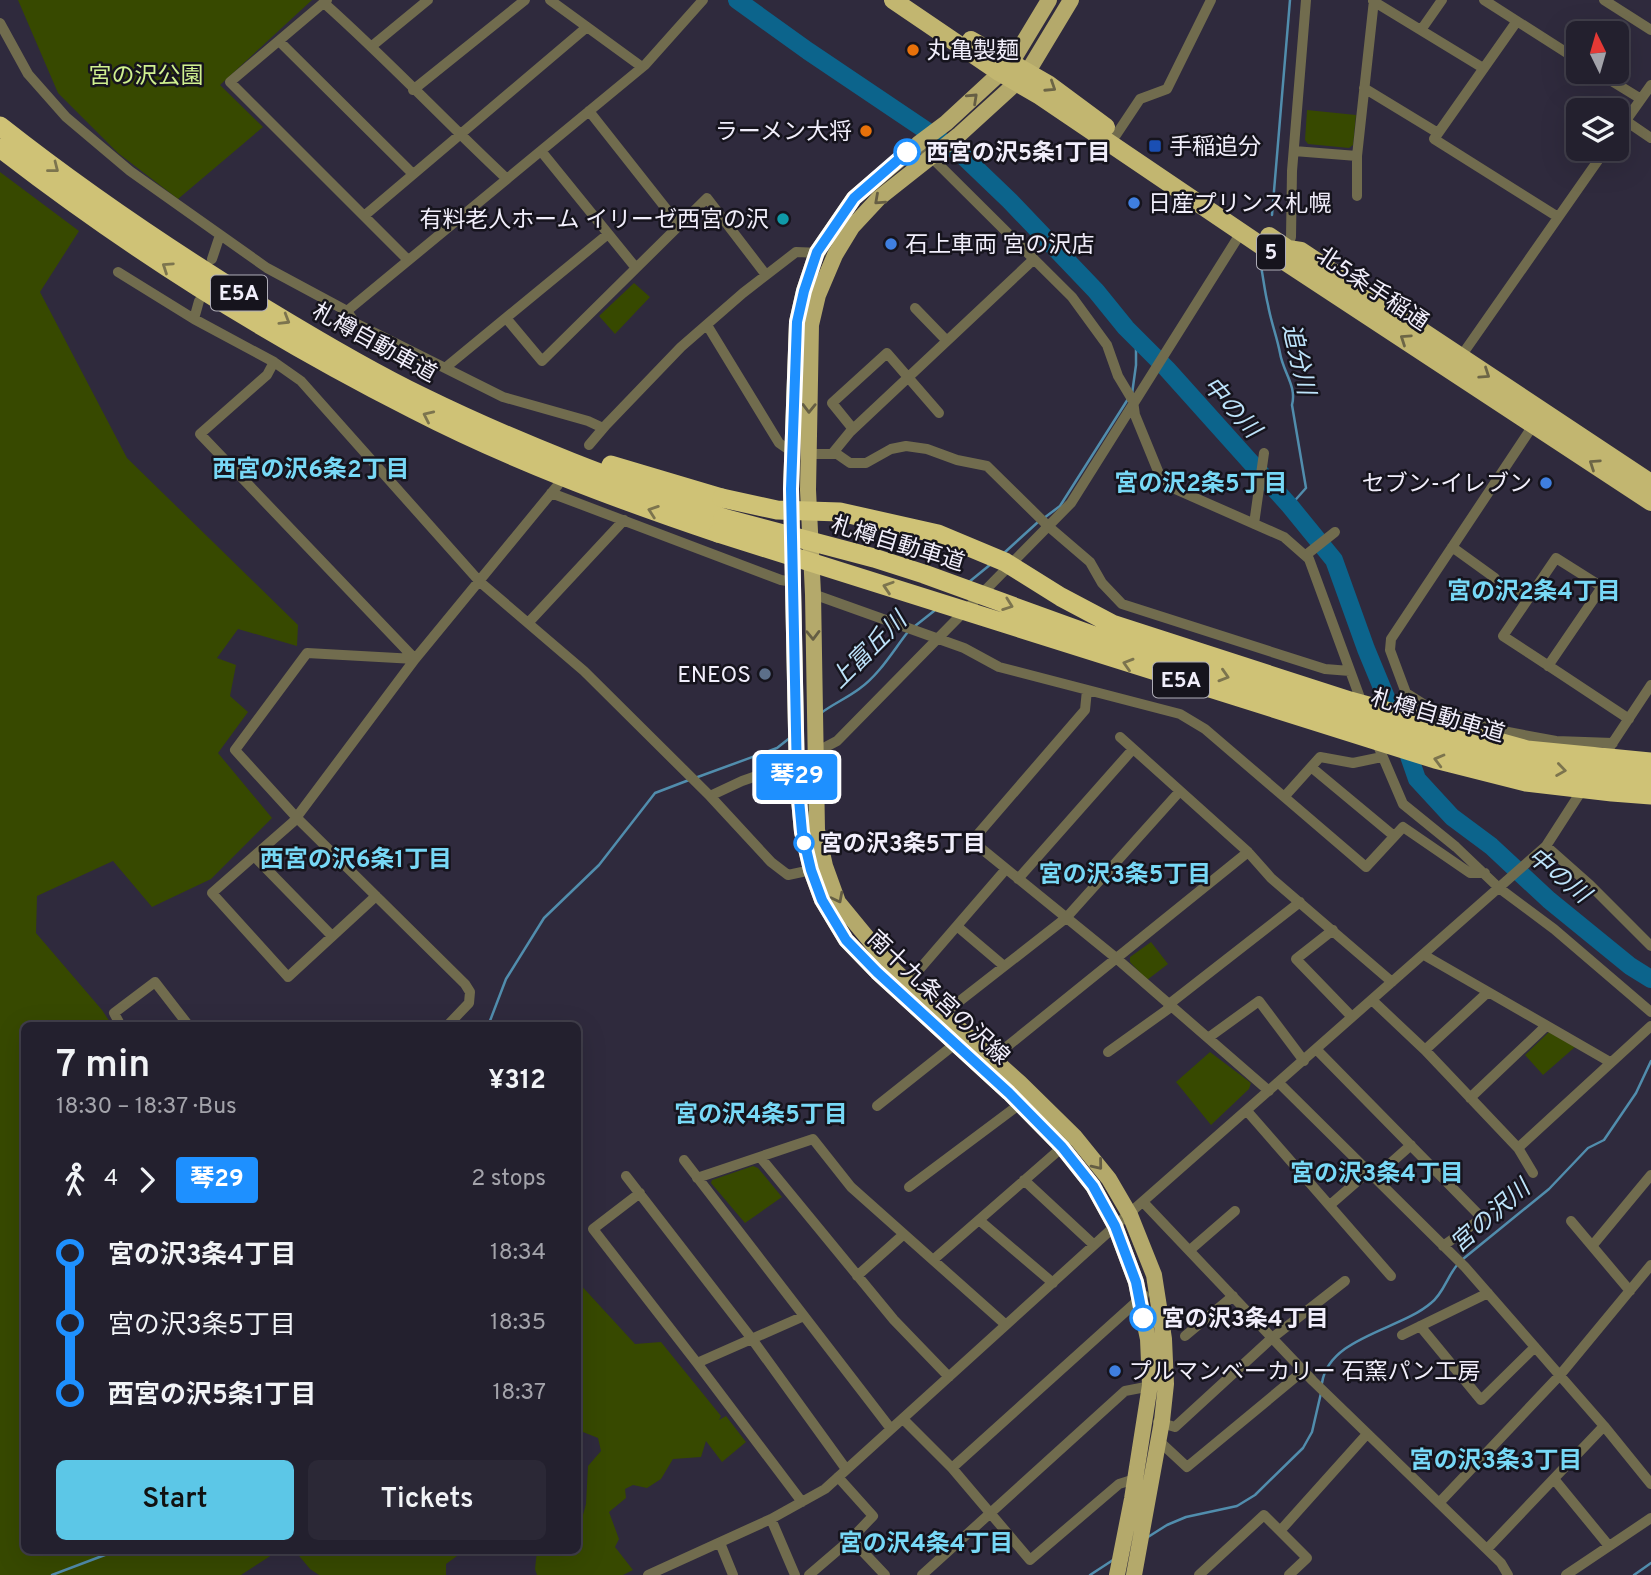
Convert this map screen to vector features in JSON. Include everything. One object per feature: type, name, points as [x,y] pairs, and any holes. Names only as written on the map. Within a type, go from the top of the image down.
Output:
[{"type":"highway","name":"北5条手稲通","points":[[893,0],[1021,78],[1040,96],[1242,231],[1284,254],[1301,251],[1456,363],[1534,424],[1651,502]]},
{"type":"highway","name":"北5条手稲通","points":[[910,0],[984,48],[1005,68]]},
{"type":"highway","name":"北5条手稲通","points":[[1021,78],[1048,84],[1284,254]]},
{"type":"highway","name":"札樽自動車道","points":[[0,126],[66,177],[202,270],[340,352],[422,397],[496,431],[720,526],[912,570],[1097,637],[1489,757],[1596,775],[1651,779]]},
{"type":"highway","name":"札樽自動車道","points":[[0,148],[56,191],[208,294],[312,356],[415,410],[586,486],[720,526],[1421,755],[1526,782],[1651,795]]},
{"type":"highway","name":"北5条手稲通","points":[[1456,363],[1651,483]]},
{"type":"highway","points":[[496,431],[722,498],[776,510],[840,512],[938,534],[1005,562],[1112,624],[1350,701],[1527,750],[1651,762]]},
{"type":"highway","points":[[1526,782],[1607,800],[1651,806]]},
{"type":"main road","name":"南十九条宮の沢線","points":[[818,868],[802,832],[797,759],[792,452],[797,322],[804,291],[817,252],[854,198],[946,123],[1005,68],[1049,0]]},
{"type":"main road","name":"南十九条宮の沢線","points":[[1071,0],[1021,78],[960,134],[879,198],[852,227],[835,255],[818,295],[811,325],[808,454],[818,868],[822,900],[846,940],[904,987],[1109,1179],[1130,1214],[1154,1275],[1164,1339],[1158,1385],[1145,1423],[1143,1478],[1127,1554],[1134,1575]]},
{"type":"main road","name":"南十九条宮の沢線","points":[[937,1018],[955,1044],[987,1063]]},
{"type":"main road","name":"南十九条宮の沢線","points":[[1068,1142],[1115,1226],[1139,1297],[1158,1385],[1162,1421],[1158,1441],[1143,1478]]},
{"type":"street","points":[[372,46],[428,0]]},
{"type":"street","points":[[414,90],[525,0]]},
{"type":"street","points":[[550,0],[642,67]]},
{"type":"street","points":[[346,311],[642,67],[704,0]]},
{"type":"street","points":[[1116,135],[1140,99],[1167,89],[1211,0]]},
{"type":"street","points":[[1284,254],[1291,237],[1294,151],[1306,0]]},
{"type":"street","points":[[1357,196],[1357,156],[1373,0],[1483,68]]},
{"type":"street","points":[[1421,30],[1443,0]]},
{"type":"street","points":[[1484,0],[1566,52]]},
{"type":"street","points":[[1604,0],[1651,30]]},
{"type":"street","points":[[408,260],[230,82],[326,2],[507,179]]},
{"type":"street","points":[[1517,21],[1434,139],[1558,217]]},
{"type":"street","points":[[0,23],[28,74],[66,117],[130,171],[267,268],[346,311],[355,323],[503,397],[588,421],[603,428]]},
{"type":"street","points":[[364,216],[587,27]]},
{"type":"street","points":[[279,41],[413,174]]},
{"type":"street","points":[[1617,84],[1641,99]]},
{"type":"street","points":[[1629,117],[1651,85]]},
{"type":"street","points":[[1364,89],[1438,133]]},
{"type":"street","points":[[589,111],[679,225]]},
{"type":"street","points":[[1629,123],[1651,138]]},
{"type":"street","points":[[918,144],[1072,297],[1107,345],[1118,376],[1133,401],[1135,415],[1160,476],[1175,489],[1284,537],[1306,555],[1382,757],[1403,804],[1499,888],[1554,929],[1651,1012]]},
{"type":"street","points":[[541,151],[636,268]]},
{"type":"street","points":[[1294,151],[1357,156]]},
{"type":"street","points":[[1456,363],[1598,161]]},
{"type":"street","points":[[506,317],[542,361],[707,198],[766,275]]},
{"type":"street","points":[[710,796],[837,741],[1071,503],[1242,231]]},
{"type":"street","points":[[445,369],[608,234]]},
{"type":"street","points":[[212,259],[220,235]]},
{"type":"street","points":[[589,445],[681,347],[766,275],[796,252],[835,255]]},
{"type":"street","points":[[832,454],[853,429],[1034,259]]},
{"type":"street","points":[[118,272],[194,319],[274,362],[301,381],[480,582],[584,671],[710,796],[771,862],[788,875],[818,868]]},
{"type":"street","points":[[194,319],[199,301]]},
{"type":"street","points":[[915,307],[947,341]]},
{"type":"street","points":[[707,325],[779,443],[792,452]]},
{"type":"street","points":[[853,429],[832,403],[887,353],[939,413]]},
{"type":"street","points":[[274,362],[267,375],[200,434],[415,659]]},
{"type":"street","points":[[1534,424],[1391,639],[1390,649],[1406,693],[1428,708],[1508,732],[1556,741],[1613,743]]},
{"type":"street","points":[[808,454],[837,454],[850,463],[866,463],[891,449],[905,446],[927,449],[957,460],[987,466],[1048,526],[1090,562],[1102,583],[1122,604],[1325,669],[1350,671]]},
{"type":"street","points":[[1254,524],[1264,453]]},
{"type":"street","points":[[376,895],[288,978],[212,893],[296,817],[415,659],[554,489],[624,520],[781,580],[793,582]]},
{"type":"street","points":[[529,622],[624,520]]},
{"type":"street","points":[[1306,555],[1335,532]]},
{"type":"street","points":[[1452,547],[1495,578]]},
{"type":"street","points":[[1548,666],[1602,587],[1556,558],[1503,636],[1548,666],[1629,719]]},
{"type":"street","points":[[1506,586],[1528,599]]},
{"type":"street","points":[[813,594],[964,648],[999,667],[1180,714],[1205,729],[1366,867],[1403,827],[1470,873],[1485,873]]},
{"type":"street","points":[[415,659],[307,653],[235,750],[296,817],[465,984],[470,992],[469,1003],[451,1022]]},
{"type":"street","points":[[648,1575],[771,1519],[825,1489],[1115,1226],[1546,846],[1651,685]]},
{"type":"street","points":[[1087,690],[1085,710],[972,841],[1116,958],[1269,1091]]},
{"type":"street","points":[[1120,737],[1248,852],[1271,878],[1392,982]]},
{"type":"street","points":[[1018,879],[1133,749]]},
{"type":"street","points":[[1285,796],[1320,757],[1353,763],[1382,757]]},
{"type":"street","points":[[1311,767],[1394,836]]},
{"type":"street","points":[[937,1018],[1066,918],[1180,791]]},
{"type":"street","points":[[1546,846],[1590,884],[1651,946]]},
{"type":"street","points":[[987,1063],[1248,852]]},
{"type":"street","points":[[254,856],[332,936]]},
{"type":"street","points":[[904,987],[1006,869]]},
{"type":"street","points":[[1108,1052],[1300,902]]},
{"type":"street","points":[[958,927],[1004,966]]},
{"type":"street","points":[[1333,930],[1296,959],[1352,1017]]},
{"type":"street","points":[[1424,955],[1610,1062]]},
{"type":"street","points":[[119,1022],[114,1013],[155,982],[186,1022]]},
{"type":"street","points":[[1424,1051],[1488,992]]},
{"type":"street","points":[[1372,1000],[1518,1148],[1533,1173]]},
{"type":"street","points":[[1208,1038],[1259,1001],[1304,1060]]},
{"type":"street","points":[[1470,1098],[1546,1026]]},
{"type":"street","points":[[1518,1148],[1651,1026]]},
{"type":"street","points":[[877,1105],[955,1044]]},
{"type":"street","points":[[1316,1049],[1482,1217],[1447,1250]]},
{"type":"street","points":[[1279,1083],[1465,1267],[1651,1484]]},
{"type":"street","points":[[909,1187],[1026,1100]]},
{"type":"street","points":[[1247,1111],[1391,1276]]},
{"type":"street","points":[[697,1178],[813,1139],[851,1187],[1006,1325]]},
{"type":"street","points":[[933,1260],[1068,1142]]},
{"type":"street","points":[[1331,1205],[1411,1145]]},
{"type":"street","points":[[760,1157],[894,1320],[949,1377]]},
{"type":"street","points":[[684,1160],[891,1429]]},
{"type":"street","points":[[1592,1246],[1651,1175]]},
{"type":"street","points":[[626,1176],[752,1339],[873,1516],[809,1575]]},
{"type":"street","points":[[1024,1180],[1094,1245]]},
{"type":"street","points":[[640,1194],[593,1229],[802,1503]]},
{"type":"street","points":[[1144,1203],[1312,1381],[1487,1549],[1508,1575]]},
{"type":"street","points":[[1190,1250],[1235,1212]]},
{"type":"street","points":[[979,1220],[1053,1283]]},
{"type":"street","points":[[1571,1221],[1630,1291]]},
{"type":"street","points":[[857,1276],[904,1234]]},
{"type":"street","points":[[1439,1503],[1560,1375],[1651,1265]]},
{"type":"street","points":[[1145,1423],[1162,1421],[1175,1427],[1272,1338],[1345,1282]]},
{"type":"street","points":[[952,1468],[1139,1297],[1156,1289]]},
{"type":"street","points":[[1402,1335],[1488,1293]]},
{"type":"street","points":[[1185,1336],[1233,1296]]},
{"type":"street","points":[[697,1363],[804,1316]]},
{"type":"street","points":[[1420,1326],[1481,1400],[1535,1347]]},
{"type":"street","points":[[1158,1441],[1187,1467],[1303,1371]]},
{"type":"street","points":[[922,1575],[1125,1391],[1158,1385]]},
{"type":"street","points":[[903,1419],[952,1468],[1030,1560],[1119,1484],[1143,1478]]},
{"type":"street","points":[[1487,1549],[1604,1426]]},
{"type":"street","points":[[1280,1531],[1367,1434]]},
{"type":"street","points":[[1554,1479],[1609,1546]]},
{"type":"street","points":[[1199,1575],[1264,1515],[1307,1558],[1292,1574]]},
{"type":"street","points":[[1566,1575],[1651,1518]]},
{"type":"street","points":[[771,1519],[795,1575]]},
{"type":"street","points":[[851,1539],[885,1575]]},
{"type":"street","points":[[720,1543],[733,1575]]},
{"type":"green space","name":"宮の沢公園","points":[[18,0],[312,0],[220,85],[263,127],[178,199],[118,153],[58,93]]},
{"type":"green space","points":[[1307,110],[1356,115],[1353,145],[1349,148],[1308,144],[1305,140]]},
{"type":"green space","points":[[0,172],[79,231],[40,292],[127,458],[298,625],[297,646],[238,629],[217,658],[236,665],[230,696],[248,712],[218,753],[272,818],[211,879],[152,907],[113,861],[37,896],[36,933],[110,1022],[21,1022],[21,1554],[273,1554],[241,1575],[0,1575]]},
{"type":"green space","points":[[634,283],[650,297],[615,334],[599,316]]},
{"type":"green space","points":[[1151,942],[1168,964],[1147,980],[1130,962],[1130,957]]},
{"type":"green space","points":[[1549,1032],[1575,1047],[1543,1075],[1525,1055]]},
{"type":"green space","points":[[1210,1052],[1251,1083],[1249,1089],[1211,1125],[1176,1082]]},
{"type":"green space","points":[[753,1166],[758,1168],[782,1197],[745,1223],[711,1183],[712,1180]]},
{"type":"green space","points":[[581,1285],[635,1344],[661,1342],[721,1416],[719,1420],[726,1416],[746,1442],[722,1462],[706,1441],[701,1457],[673,1459],[661,1479],[647,1488],[633,1485],[625,1489],[626,1498],[609,1512],[619,1539],[615,1547],[633,1570],[623,1575],[537,1575],[537,1554],[581,1554],[581,1522],[586,1504],[588,1466],[601,1451],[598,1438],[581,1431]]},
{"type":"green space","points":[[298,1554],[460,1554],[446,1564],[446,1575],[319,1575]]},
{"type":"waterway","name":"中の川","points":[[737,0],[961,154],[1096,291],[1126,328],[1167,369],[1290,506],[1334,560],[1417,779],[1452,817],[1491,846],[1549,900],[1630,966],[1651,979]]},
{"type":"waterway","name":"追分川","points":[[1272,215],[1290,0]]},
{"type":"waterway","name":"追分川","points":[[1259,257],[1271,317],[1293,392],[1292,405],[1306,488],[1290,506]]},
{"type":"waterway","name":"上富丘川","points":[[1132,394],[1136,337]]},
{"type":"waterway","name":"上富丘川","points":[[1044,518],[1060,506],[1128,399]]},
{"type":"waterway","name":"上富丘川","points":[[1004,553],[1038,522]]},
{"type":"waterway","name":"上富丘川","points":[[969,582],[991,564]]},
{"type":"waterway","name":"上富丘川","points":[[915,626],[934,611]]},
{"type":"waterway","name":"上富丘川","points":[[821,713],[866,683],[907,633]]},
{"type":"waterway","name":"上富丘川","points":[[695,778],[777,748],[791,737]]},
{"type":"waterway","name":"上富丘川","points":[[490,1022],[506,979],[544,918],[599,865],[655,793],[689,780]]},
{"type":"waterway","name":"宮の沢川","points":[[1463,1259],[1549,1189],[1588,1148],[1604,1140],[1636,1093],[1651,1061]]},
{"type":"waterway","name":"宮の沢川","points":[[1322,1383],[1327,1367],[1351,1345],[1431,1303],[1458,1264]]},
{"type":"waterway","name":"宮の沢川","points":[[1148,1537],[1186,1517],[1237,1506],[1255,1495],[1303,1448],[1312,1432],[1321,1393]]},
{"type":"waterway","name":"上富丘川","points":[[52,1575],[107,1554]]},
{"type":"waterway","name":"宮の沢川","points":[[1090,1575],[1113,1560]]},
{"type":"waterway","points":[[1634,1575],[1651,1563]]},
{"type":"bus line","name":"琴29","points":[[907,152],[854,198],[817,252],[797,322],[791,489],[797,778],[802,832],[822,900],[846,940],[877,972],[1009,1093],[1062,1147],[1093,1186],[1115,1226],[1136,1282],[1143,1318]]},
{"type":"place","name":"丸亀製麺","points":[[913,50]]},
{"type":"place","name":"ラーメン大将","points":[[866,131]]},
{"type":"place","name":"手稲追分","points":[[1155,146]]},
{"type":"place","name":"西宮の沢5条1丁目","points":[[907,152]]},
{"type":"place","name":"日産プリンス札幌","points":[[1134,203]]},
{"type":"place","name":"有料老人ホーム イリーゼ西宮の沢","points":[[783,219]]},
{"type":"place","name":"石上車両 宮の沢店","points":[[891,244]]},
{"type":"place","name":"セブン-イレブン","points":[[1546,483]]},
{"type":"place","name":"ENEOS","points":[[765,674]]},
{"type":"place","name":"宮の沢3条5丁目","points":[[804,843]]},
{"type":"place","name":"宮の沢3条4丁目","points":[[1143,1318]]},
{"type":"place","name":"プルマンベーカリー 石窯パン工房","points":[[1115,1371]]},
{"type":"district","name":"西宮の沢6条2丁目","points":[[311,469]]},
{"type":"district","name":"宮の沢2条5丁目","points":[[1201,483]]},
{"type":"district","name":"宮の沢2条4丁目","points":[[1534,591]]},
{"type":"district","name":"西宮の沢6条1丁目","points":[[356,859]]},
{"type":"district","name":"宮の沢3条5丁目","points":[[1125,874]]},
{"type":"district","name":"宮の沢4条5丁目","points":[[761,1114]]},
{"type":"district","name":"宮の沢3条4丁目","points":[[1377,1173]]},
{"type":"district","name":"宮の沢3条3丁目","points":[[1496,1460]]},
{"type":"district","name":"宮の沢4条4丁目","points":[[926,1543]]}]
